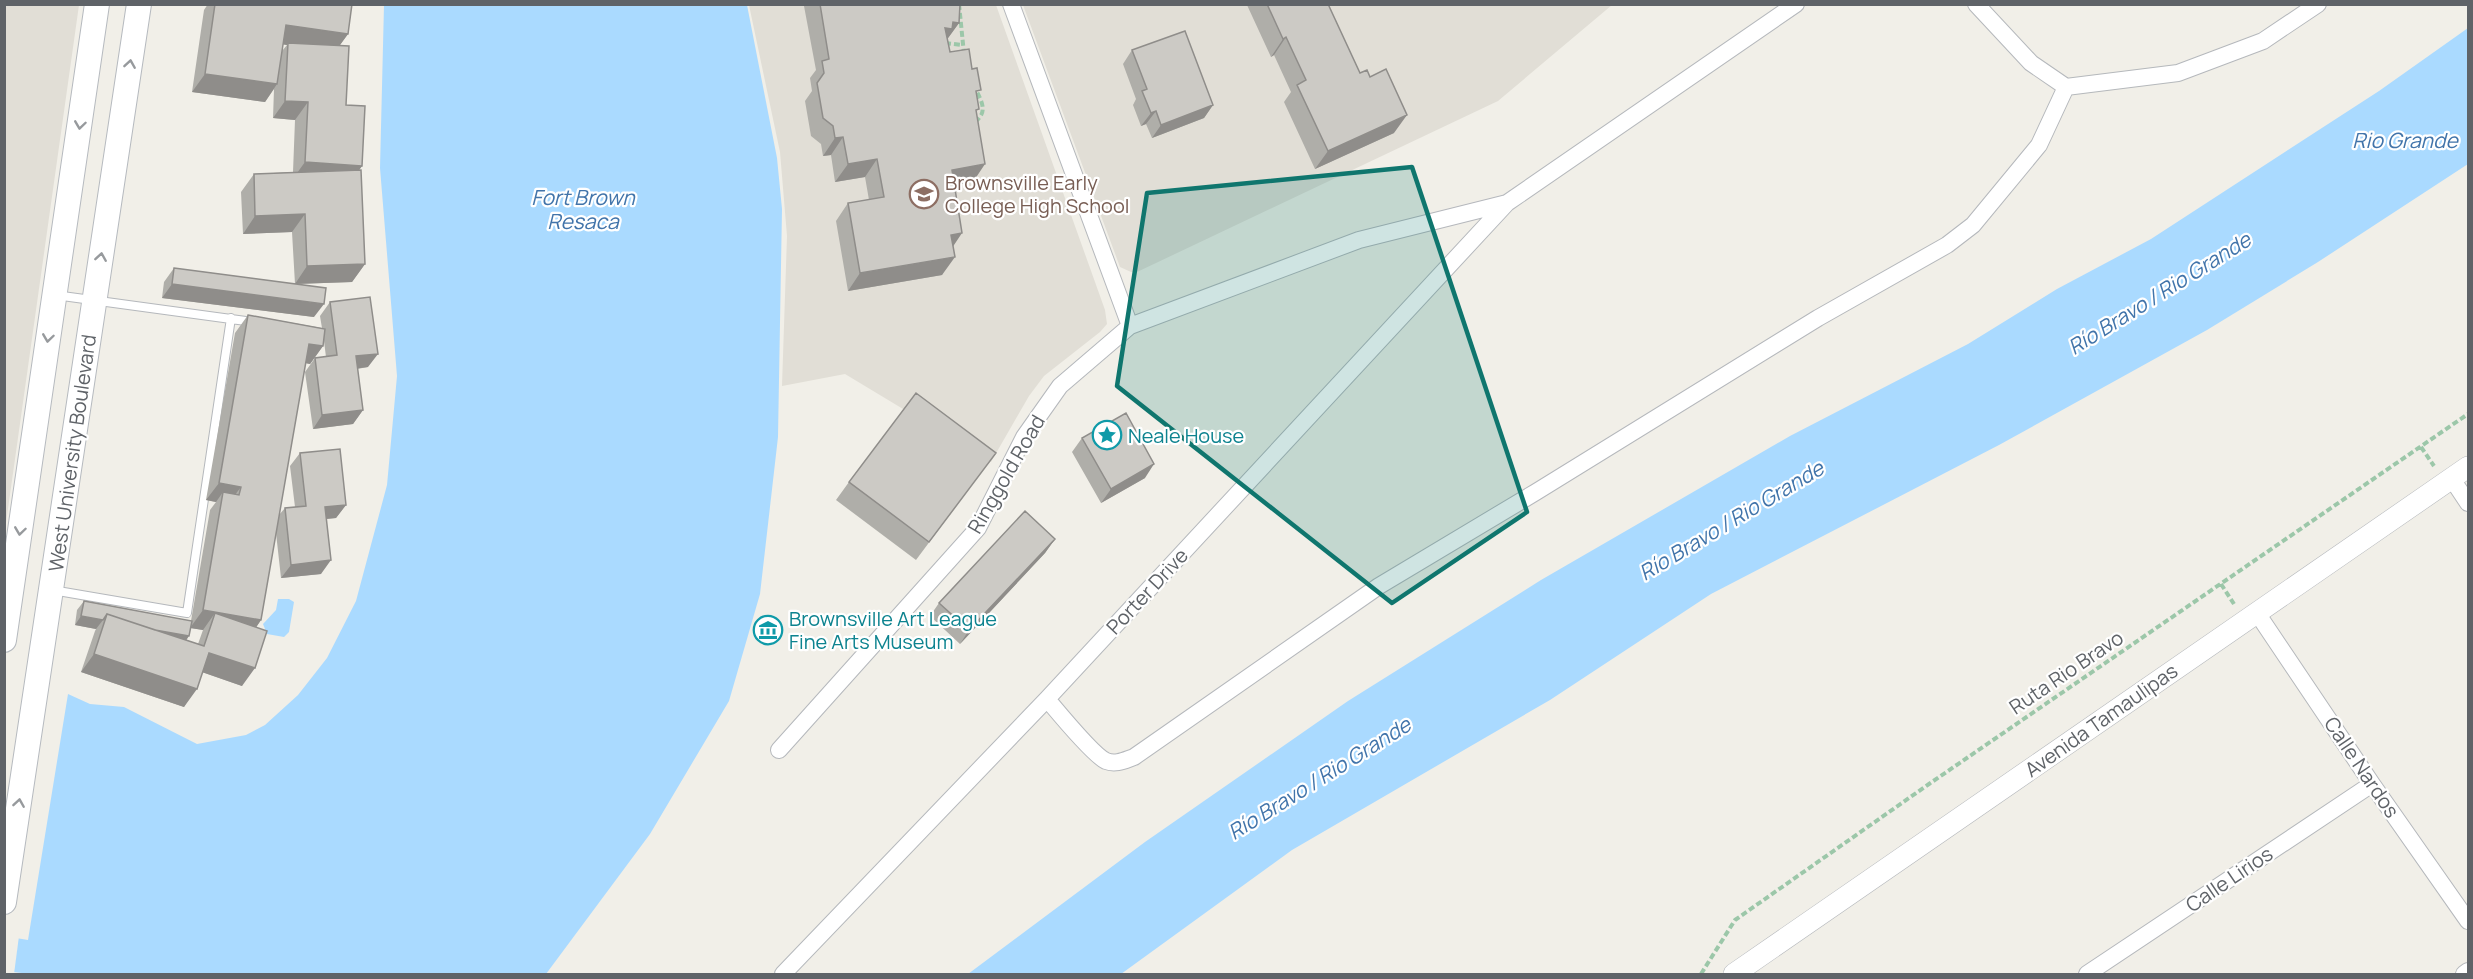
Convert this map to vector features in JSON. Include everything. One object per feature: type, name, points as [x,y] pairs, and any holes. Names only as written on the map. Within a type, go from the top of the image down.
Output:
[{"type":"main road","name":"West University Boulevard","points":[[4,640],[97,4]]},
{"type":"main road","name":"West University Boulevard","points":[[4,902],[139,4]]},
{"type":"street","points":[[1011,4],[1130,326],[1359,240],[1507,203],[1796,4]]},
{"type":"street","points":[[1976,4],[2031,63],[2066,87],[2178,73],[2263,41],[2319,4]]},
{"type":"street","points":[[1047,699],[1106,761],[1117,763],[1134,757],[1379,585],[1536,492],[1818,318],[1947,245],[1973,225],[2039,145],[2066,87]]},
{"type":"street","name":"Porter Drive","points":[[783,975],[1047,699],[1507,203]]},
{"type":"street","name":"Ringgold Road","points":[[779,750],[978,528],[1024,437],[1060,386],[1130,326]]},
{"type":"street","points":[[2460,473],[2469,503]]},
{"type":"street","name":"Avenida Tamaulipas","points":[[1734,975],[2460,473]]},
{"type":"street","name":"Calle Nardos","points":[[2257,613],[2372,784],[2469,921]]},
{"type":"street","name":"Calle Lirios","points":[[2086,975],[2372,784]]},
{"type":"street","points":[[2464,975],[2469,971]]},
{"type":"lane","points":[[55,295],[263,324]]},
{"type":"lane","points":[[51,590],[187,613],[231,318]]},
{"type":"path","points":[[960,4],[965,58]]},
{"type":"path","points":[[942,43],[962,45]]},
{"type":"path","points":[[969,123],[979,120],[984,108],[972,80]]},
{"type":"path","name":"Ruta Rio Bravo","points":[[1701,975],[1735,920],[1929,784],[2469,414]]},
{"type":"highlighted area","points":[[1412,167],[1527,512],[1392,603],[1117,386],[1147,193]]},
{"type":"shaded area","points":[[4,5],[79,5],[5,530]]},
{"type":"shaded area","name":"Brownsville Early College High School","points":[[749,5],[996,5],[1105,310],[1107,324],[1044,376],[1029,396],[991,462],[845,374],[782,386],[787,236],[780,152]]},
{"type":"shaded area","points":[[1023,5],[1612,5],[1498,101],[1137,272],[1131,272],[1120,267]]},
{"type":"water","name":"Fort Brown Resaca","points":[[384,5],[747,5],[777,158],[782,209],[778,437],[760,594],[729,701],[650,834],[546,974],[30,974],[5,971],[4,936],[28,940],[68,694],[90,704],[124,707],[197,744],[246,735],[265,725],[298,695],[327,658],[356,601],[387,485],[397,376],[380,168]]},
{"type":"water","name":"Rio Grande","points":[[2468,28],[2468,164],[2318,262],[2207,330],[1999,445],[1711,594],[1550,700],[1292,850],[1121,974],[968,974],[1145,842],[1348,701],[1541,580],[1790,436],[1968,344],[2057,289],[2151,239],[2379,91]]},
{"type":"water","points":[[278,599],[289,599],[294,602],[289,632],[284,637],[267,634],[263,624],[276,610]]},
{"type":"pier","points":[[4,933],[19,936],[14,974],[5,974]]},
{"type":"building","points":[[215,4],[352,4],[348,34],[286,25],[277,84],[205,74]]},
{"type":"building","points":[[820,4],[960,4],[959,23],[953,22],[952,29],[945,28],[950,52],[969,49],[972,69],[977,68],[981,90],[976,91],[979,109],[976,110],[985,164],[952,170],[962,233],[951,235],[955,257],[860,273],[848,203],[884,197],[877,159],[848,164],[843,137],[835,138],[833,126],[823,118],[817,83],[824,73],[822,61],[829,59]]},
{"type":"building","points":[[1267,4],[1328,4],[1360,73],[1367,70],[1370,77],[1386,69],[1407,115],[1328,151],[1297,85],[1306,80],[1286,37],[1283,39]]},
{"type":"building","points":[[1185,31],[1213,105],[1161,125],[1156,111],[1151,113],[1142,91],[1147,89],[1132,50]]},
{"type":"building","points":[[288,43],[349,46],[346,105],[365,106],[362,166],[305,162],[308,102],[285,101]]},
{"type":"building","points":[[361,170],[365,264],[307,266],[305,214],[255,216],[254,174]]},
{"type":"building","points":[[174,268],[326,288],[324,304],[172,284]]},
{"type":"building","points":[[370,297],[378,354],[356,356],[363,410],[322,415],[315,358],[337,355],[330,302]]},
{"type":"building","points":[[248,315],[325,329],[323,346],[309,344],[261,620],[203,610],[223,492],[239,495],[241,487],[219,483]]},
{"type":"building","points":[[916,393],[996,453],[929,542],[849,482]]},
{"type":"building","points":[[1126,413],[1154,464],[1111,489],[1082,438]]},
{"type":"building","points":[[340,449],[346,505],[325,507],[331,560],[291,565],[285,508],[306,506],[300,453]]},
{"type":"building","points":[[1025,511],[1055,539],[969,630],[939,603]]},
{"type":"building","points":[[84,601],[192,621],[189,636],[155,630],[107,614],[103,620],[81,616]]},
{"type":"building","points":[[215,613],[267,631],[255,668],[209,653],[197,689],[94,654],[107,614],[204,646]]},
{"type":"place","name":"Brownsville Early College High School","points":[[924,194]]},
{"type":"place","name":"Neale House","points":[[1107,435]]},
{"type":"place","name":"Brownsville Art League Fine Arts Museum","points":[[768,630]]},
{"type":"water label","name":"Río Bravo / Rio Grande","points":[[2159,293]]},
{"type":"water label","name":"Río Bravo / Rio Grande","points":[[1731,520]]},
{"type":"water label","name":"Río Bravo / Rio Grande","points":[[1319,778]]}]
